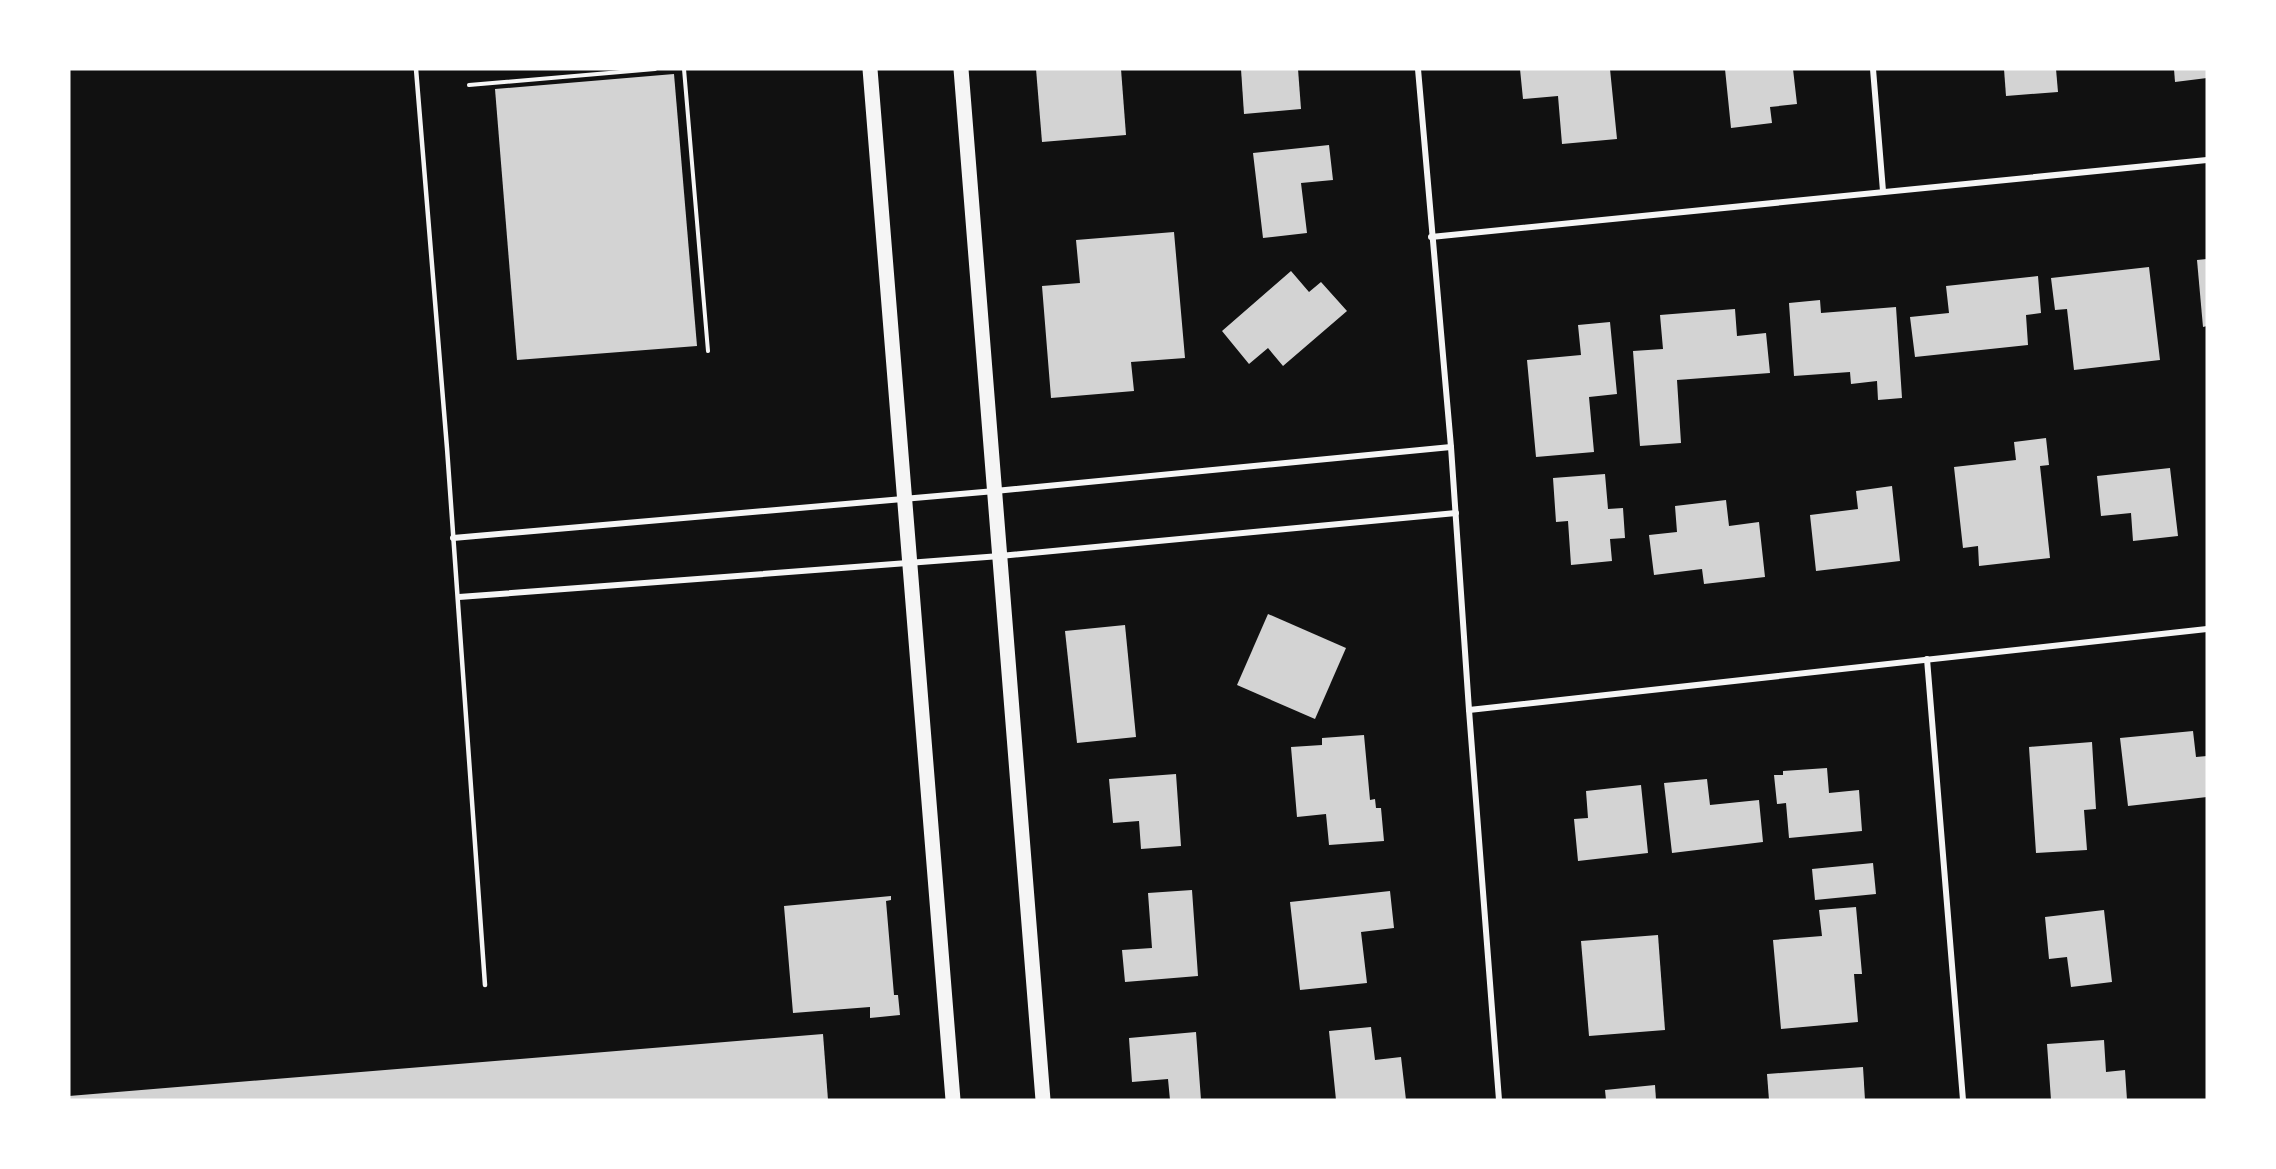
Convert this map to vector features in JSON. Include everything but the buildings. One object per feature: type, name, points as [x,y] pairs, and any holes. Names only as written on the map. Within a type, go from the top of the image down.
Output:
[{"type":"main road","points":[[870,69],[953,1100]]},
{"type":"main road","points":[[962,69],[1043,1100]]},
{"type":"street","points":[[1418,69],[1451,447],[1499,1100]]},
{"type":"street","points":[[1874,69],[1883,191]]},
{"type":"street","points":[[1431,237],[2207,160]]},
{"type":"street","points":[[453,538],[995,491],[1451,447]]},
{"type":"street","points":[[459,597],[1000,556],[1456,513]]},
{"type":"street","points":[[1469,710],[2207,629]]},
{"type":"street","points":[[1927,659],[1963,1100]]},
{"type":"lane","points":[[416,69],[459,597],[484,985]]},
{"type":"path","points":[[470,85],[655,69]]},
{"type":"path","points":[[684,69],[708,351]]}]
